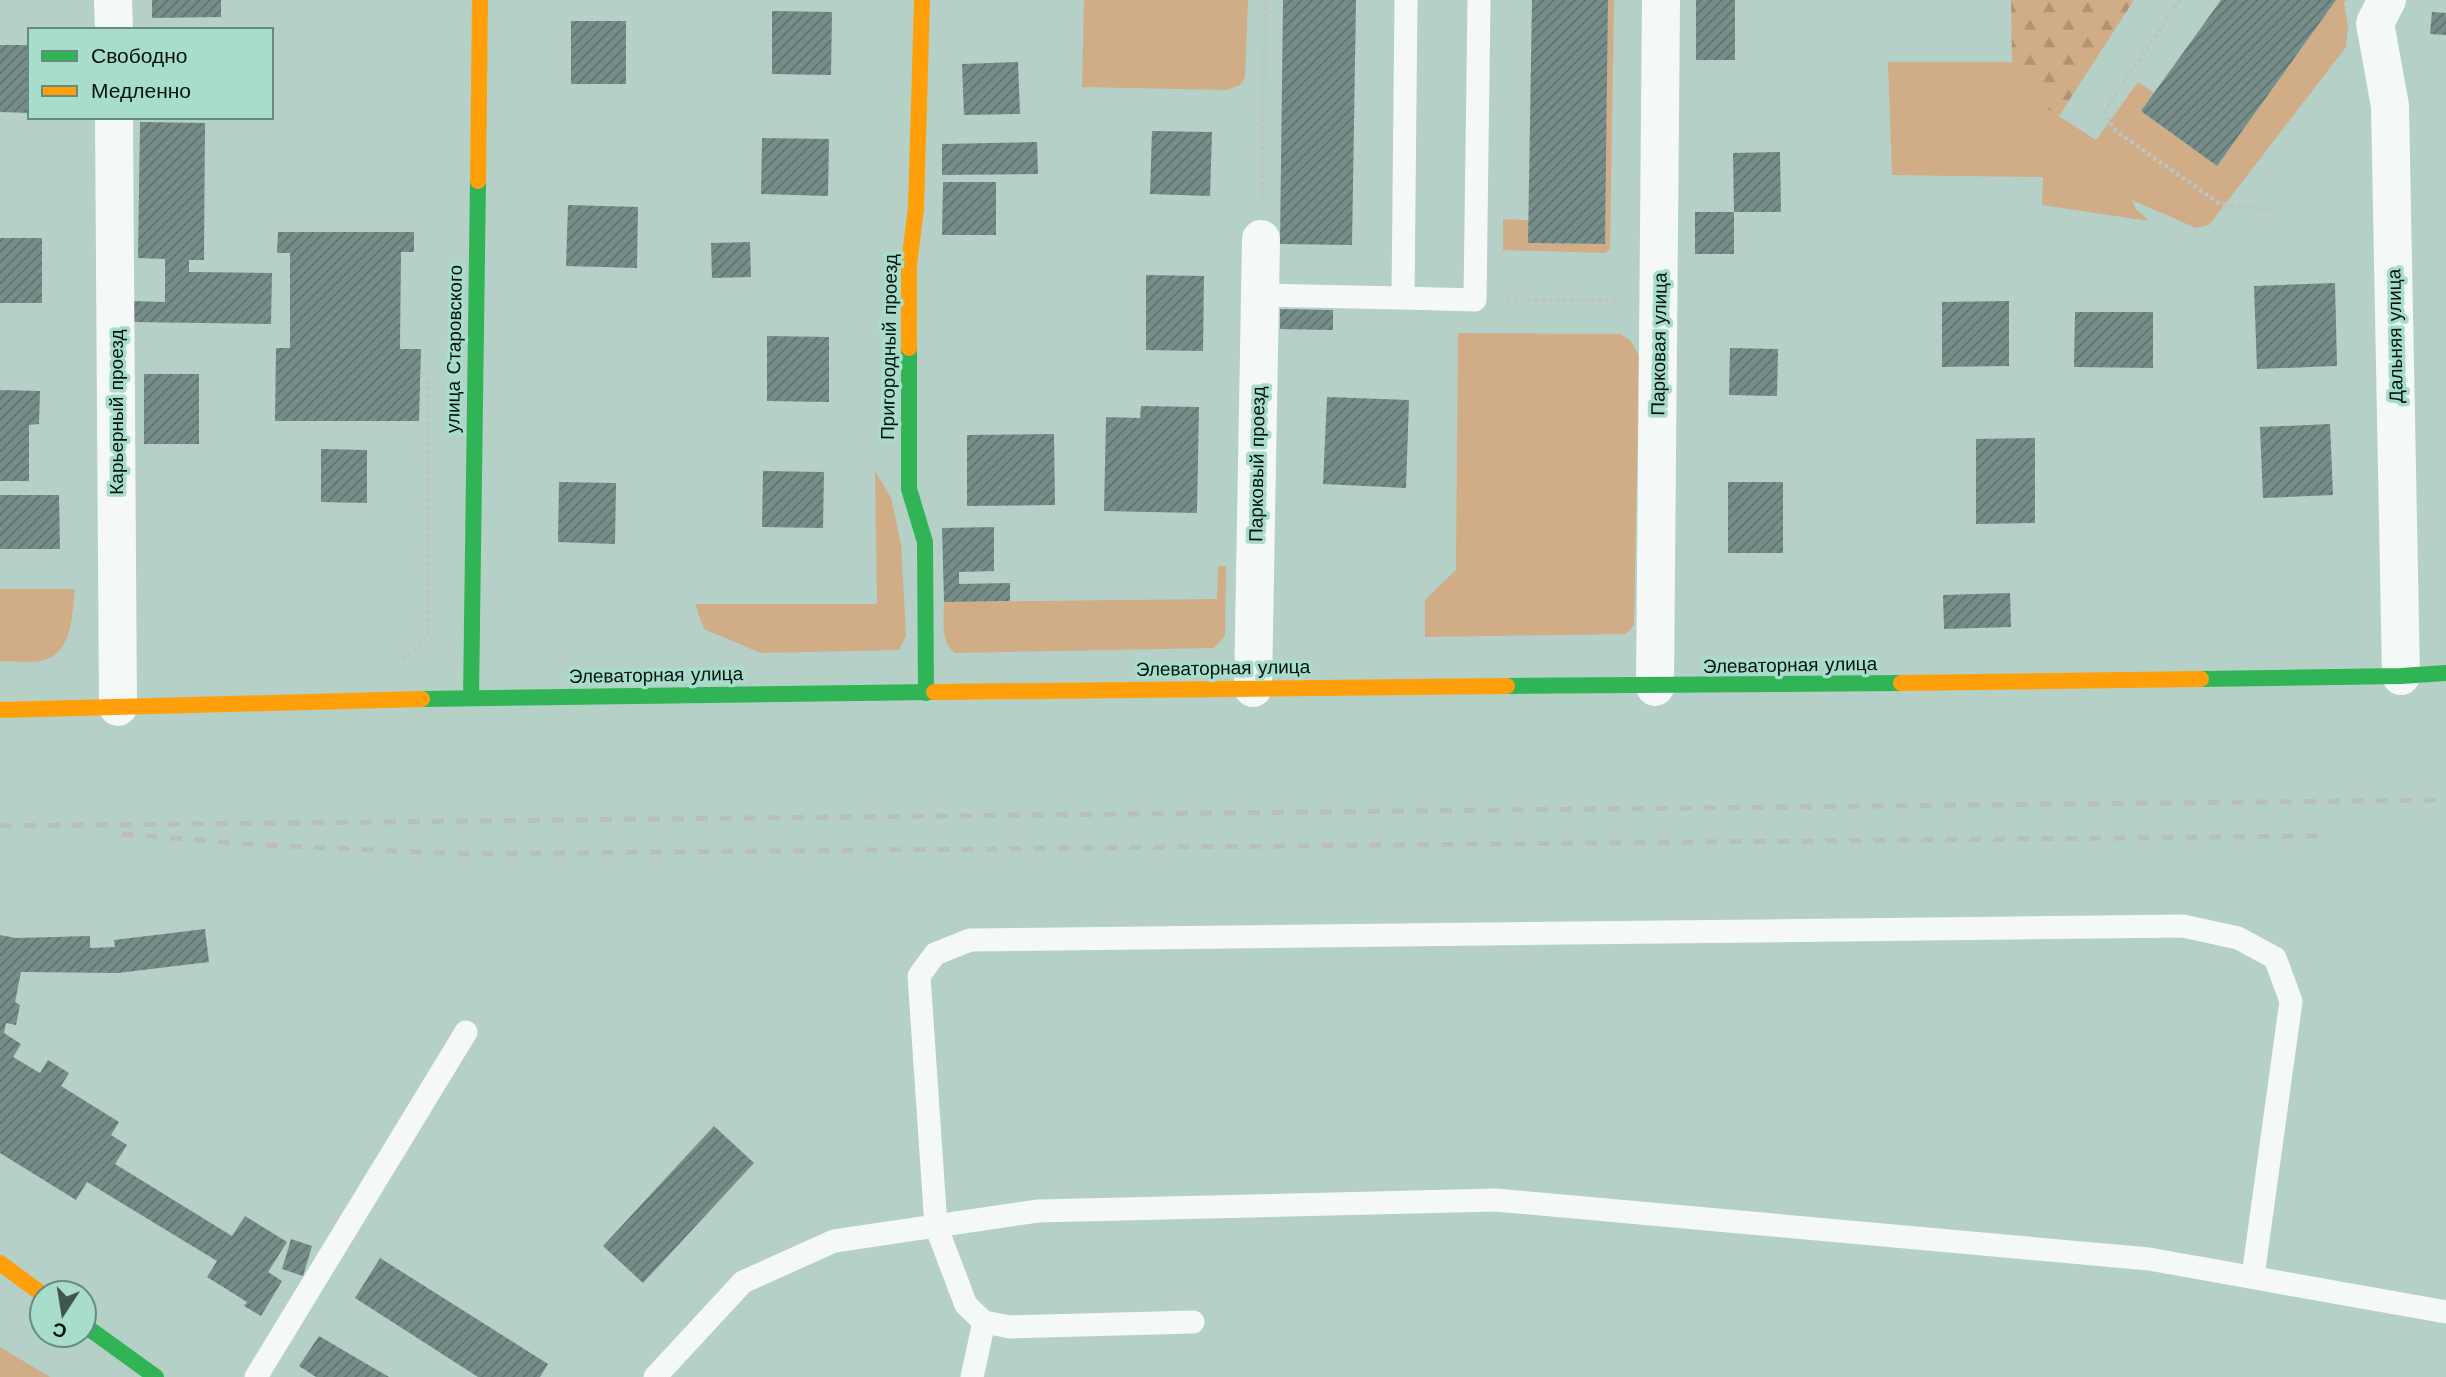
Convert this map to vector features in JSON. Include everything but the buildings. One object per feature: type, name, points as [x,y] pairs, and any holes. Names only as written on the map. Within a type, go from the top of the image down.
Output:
[{"type":"main road","name":"улица Старовского","points":[[471,698],[480,0]]},
{"type":"main road","name":"Пригородный проезд","points":[[922,0],[916,208],[909,264],[909,489],[925,542],[926,693]]},
{"type":"main road","name":"Элеваторная улица","points":[[0,710],[471,698],[1253,688],[1655,687],[2402,676],[2446,673]]},
{"type":"main road","points":[[0,1263],[28,1284]]},
{"type":"main road","points":[[98,1335],[156,1377]]},
{"type":"street","points":[[113,0],[114,28]]},
{"type":"street","name":"Парковая улица","points":[[1655,687],[1661,0]]},
{"type":"street","name":"Дальняя улица","points":[[2387,0],[2375,23],[2390,106],[2402,676]]},
{"type":"street","name":"Карьерный проезд","points":[[114,119],[118,707]]},
{"type":"street","name":"Парковый проезд","points":[[1253,688],[1261,240]]},
{"type":"lane","points":[[1402,298],[1406,0]]},
{"type":"lane","points":[[1260,295],[1475,300],[1479,0]]},
{"type":"lane","points":[[1193,1322],[1010,1327],[984,1322],[966,1305],[936,1226],[919,976],[935,954],[970,940],[2183,926],[2238,938],[2275,958],[2291,1001],[2253,1276]]},
{"type":"lane","points":[[256,1377],[466,1032]]},
{"type":"lane","points":[[655,1377],[743,1282],[834,1241],[1038,1211],[1496,1200],[2148,1259],[2446,1312]]},
{"type":"lane","points":[[972,1377],[984,1322]]},
{"type":"path","points":[[1261,240],[1265,0]]},
{"type":"path","points":[[2180,0],[2105,110],[2108,120],[2116,131],[2220,204],[2273,210]]},
{"type":"path","points":[[1475,300],[1660,301]]},
{"type":"path","points":[[399,660],[420,646],[428,635],[428,380]]},
{"type":"green space","points":[[1084,0],[1248,0],[1245,77],[1240,85],[1227,90],[1082,87]]},
{"type":"green space","points":[[1608,0],[1614,0],[1610,250],[1604,253],[1503,250],[1503,219],[1529,220],[1529,243],[1605,244]]},
{"type":"green space","points":[[2011,0],[2134,0],[2059,116],[2040,104],[2012,62]]},
{"type":"green space","points":[[2336,0],[2346,0],[2346,47],[2209,225],[2196,228],[2132,200],[2136,209],[2149,221],[2042,205],[2043,177],[1892,175],[1888,62],[2012,62],[2040,104],[2096,140],[2138,82],[2154,93],[2141,111],[2217,166]]},
{"type":"green space","points":[[1458,333],[1620,334],[1630,340],[1639,356],[1634,625],[1626,634],[1425,637],[1425,600],[1456,570]]},
{"type":"green space","points":[[875,471],[891,498],[901,544],[906,636],[899,650],[761,653],[704,629],[695,604],[877,604]]},
{"type":"green space","points":[[1218,566],[1226,566],[1225,636],[1214,648],[955,653],[945,636],[944,602],[1217,599]]},
{"type":"green space","points":[[0,589],[75,589],[69,631],[61,649],[54,656],[33,662],[0,661]]},
{"type":"green space","points":[[0,1347],[50,1377],[0,1377]]},
{"type":"railway","points":[[0,826],[2446,800]]},
{"type":"railway","points":[[122,834],[246,844],[462,854],[2320,836]]},
{"type":"traffic: fast","points":[[471,698],[478,181]]},
{"type":"traffic: fast","points":[[909,348],[909,489],[925,542],[926,693]]},
{"type":"traffic: fast","points":[[2201,679],[2446,673]]},
{"type":"traffic: fast","points":[[1507,686],[1901,683]]},
{"type":"traffic: fast","points":[[422,699],[934,692]]},
{"type":"traffic: fast","points":[[98,1335],[156,1377]]},
{"type":"traffic: slow","points":[[478,181],[480,0]]},
{"type":"traffic: slow","points":[[909,348],[909,264],[916,208],[922,0]]},
{"type":"traffic: slow","points":[[1901,683],[2201,679]]},
{"type":"traffic: slow","points":[[934,692],[1507,686]]},
{"type":"traffic: slow","points":[[0,710],[422,699]]},
{"type":"traffic: slow","points":[[0,1263],[28,1284]]}]
